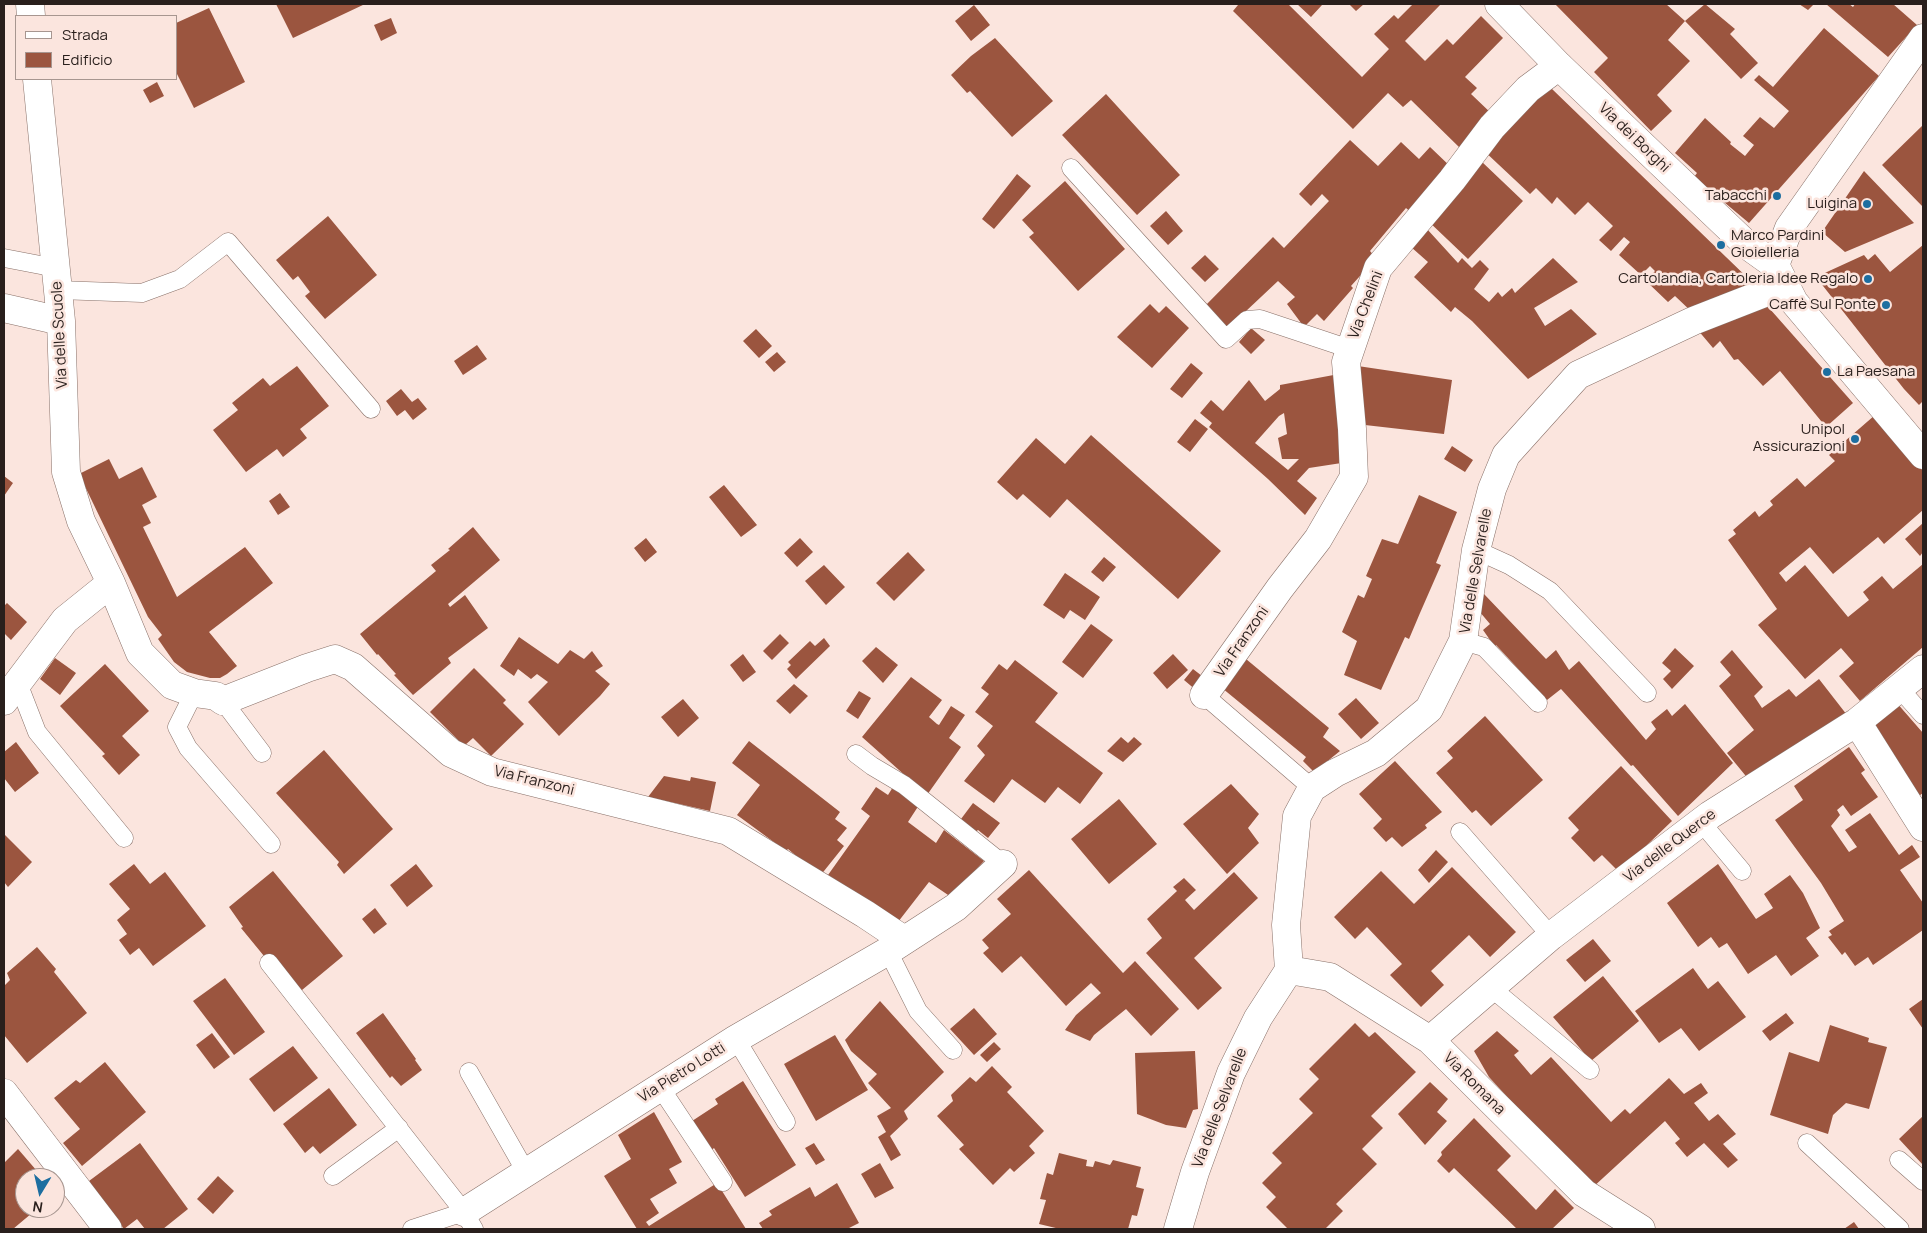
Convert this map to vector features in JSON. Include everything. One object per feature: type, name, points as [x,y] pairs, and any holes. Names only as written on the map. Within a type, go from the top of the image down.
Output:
[{"type":"street","name":"Via dei Borghi","points":[[1506,6],[1559,66],[1747,245],[1775,265]]},
{"type":"street","points":[[1923,38],[1789,228],[1775,265],[1794,302],[1923,455]]},
{"type":"street","name":"Via Chelini","points":[[1280,588],[1318,539],[1354,477],[1346,362],[1378,268],[1452,180],[1492,127],[1528,89],[1559,66]]},
{"type":"street","name":"Via delle Scuole","points":[[37,80],[61,321],[66,472],[81,521],[111,582]]},
{"type":"street","name":"Via delle Selvarelle","points":[[1312,788],[1335,773],[1376,753],[1429,709],[1463,641],[1476,550],[1492,489],[1506,455],[1578,376],[1693,321],[1762,294]]},
{"type":"street","points":[[4,308],[61,321]]},
{"type":"street","points":[[11,692],[65,620],[111,582],[140,653],[172,685],[194,693],[216,696],[223,701]]},
{"type":"street","name":"Via Franzoni","points":[[1204,695],[1280,588]]},
{"type":"street","name":"Via Franzoni","points":[[223,701],[335,659],[352,668],[451,753],[492,772],[728,831],[865,914],[896,945]]},
{"type":"street","name":"Via delle Querce","points":[[1430,1040],[1551,936],[1701,822],[1856,722],[1923,669]]},
{"type":"street","points":[[1856,722],[1923,827]]},
{"type":"street","points":[[1289,970],[1286,925],[1298,816],[1312,788]]},
{"type":"street","points":[[896,945],[956,907],[1002,864]]},
{"type":"street","name":"Via Pietro Lotti","points":[[469,1221],[526,1172],[736,1039],[896,945]]},
{"type":"street","name":"Via delle Selvarelle","points":[[1178,1229],[1195,1172],[1231,1073],[1258,1018],[1289,970]]},
{"type":"street","name":"Via Romana","points":[[1289,970],[1330,977],[1430,1040],[1584,1193],[1641,1229]]},
{"type":"street","points":[[4,1093],[108,1229]]},
{"type":"lane","points":[[1071,168],[1226,339],[1247,320],[1260,319],[1350,348]]},
{"type":"lane","points":[[4,258],[57,279],[142,293],[180,280],[228,242],[371,409]]},
{"type":"lane","points":[[1476,550],[1509,566],[1550,591],[1646,693]]},
{"type":"lane","points":[[1463,641],[1484,647],[1538,703]]},
{"type":"lane","points":[[1899,688],[1923,715]]},
{"type":"lane","points":[[11,692],[37,732],[124,838]]},
{"type":"lane","points":[[194,693],[177,727],[188,748],[271,844]]},
{"type":"lane","points":[[1204,695],[1312,788]]},
{"type":"lane","points":[[223,701],[262,753]]},
{"type":"lane","points":[[856,754],[904,785],[1002,864]]},
{"type":"lane","points":[[1701,822],[1742,871]]},
{"type":"lane","points":[[1460,832],[1551,936]]},
{"type":"lane","points":[[896,945],[918,1011],[953,1050]]},
{"type":"lane","points":[[269,963],[399,1128],[469,1221],[412,1229]]},
{"type":"lane","points":[[1490,988],[1590,1070]]},
{"type":"lane","points":[[736,1039],[786,1122]]},
{"type":"lane","points":[[469,1072],[526,1172]]},
{"type":"lane","points":[[660,1087],[723,1182]]},
{"type":"lane","points":[[333,1176],[399,1128]]},
{"type":"lane","points":[[1807,1143],[1900,1229]]},
{"type":"lane","points":[[1899,1160],[1923,1181]]},
{"type":"building","points":[[276,4],[365,4],[293,38]]},
{"type":"building","points":[[1237,4],[1288,4],[1362,77],[1389,49],[1374,34],[1394,15],[1398,19],[1413,4],[1441,4],[1405,41],[1425,61],[1447,39],[1453,45],[1481,16],[1503,38],[1465,77],[1477,88],[1471,94],[1493,115],[1460,148],[1411,100],[1403,107],[1388,93],[1353,129],[1233,11]]},
{"type":"building","points":[[1297,4],[1320,4],[1322,5],[1311,17]]},
{"type":"building","points":[[1349,4],[1364,4],[1356,11]]},
{"type":"building","points":[[1555,4],[1666,4],[1685,21],[1668,40],[1690,61],[1657,95],[1672,111],[1651,131],[1594,72],[1608,58]]},
{"type":"building","points":[[1705,4],[1735,29],[1730,34],[1758,63],[1741,79],[1685,21]]},
{"type":"building","points":[[1799,4],[1814,4],[1808,10]]},
{"type":"building","points":[[1826,4],[1849,4],[1853,7],[1855,4],[1893,4],[1917,25],[1888,57]]},
{"type":"building","points":[[974,5],[990,25],[971,41],[955,21]]},
{"type":"building","points":[[209,8],[245,82],[194,108],[178,76],[178,22]]},
{"type":"building","points":[[391,18],[397,33],[381,41],[374,25]]},
{"type":"building","points":[[1824,28],[1879,76],[1749,223],[1694,177],[1697,173],[1675,153],[1705,118],[1731,142],[1730,144],[1745,156],[1754,145],[1743,136],[1760,117],[1774,128],[1789,111],[1754,80],[1759,75],[1773,87]]},
{"type":"building","points":[[995,38],[1053,101],[1012,137],[970,91],[967,93],[951,75],[971,56]]},
{"type":"building","points":[[157,82],[164,96],[150,103],[143,90]]},
{"type":"building","points":[[1546,89],[1552,89],[1755,285],[1694,314],[1675,296],[1668,302],[1646,281],[1655,271],[1650,266],[1641,275],[1619,255],[1630,242],[1624,237],[1611,251],[1599,240],[1613,226],[1588,202],[1575,215],[1557,197],[1552,204],[1536,188],[1530,194],[1482,149]]},
{"type":"building","points":[[1106,94],[1180,175],[1137,215],[1062,135]]},
{"type":"building","points":[[1923,125],[1923,207],[1882,165]]},
{"type":"building","points":[[1350,140],[1378,166],[1401,142],[1419,159],[1430,147],[1452,168],[1414,215],[1406,208],[1370,251],[1376,258],[1324,321],[1317,314],[1304,327],[1287,304],[1295,297],[1278,281],[1228,328],[1205,306],[1273,237],[1284,248],[1329,201],[1322,194],[1311,206],[1299,194]]},
{"type":"building","points":[[1481,161],[1523,201],[1468,259],[1426,219]]},
{"type":"building","points":[[1864,171],[1914,223],[1845,252],[1822,232]]},
{"type":"building","points":[[1017,174],[1031,186],[994,229],[982,219]]},
{"type":"building","points":[[1065,181],[1125,249],[1078,291],[1029,237],[1034,233],[1022,220]]},
{"type":"building","points":[[1166,211],[1183,231],[1168,245],[1150,226]]},
{"type":"building","points":[[328,216],[377,275],[325,319],[305,296],[310,292],[298,276],[293,280],[276,260]]},
{"type":"building","points":[[1427,229],[1458,263],[1462,258],[1472,268],[1480,260],[1489,269],[1474,289],[1489,302],[1498,292],[1502,297],[1512,288],[1515,293],[1553,258],[1578,282],[1534,308],[1545,326],[1571,309],[1597,334],[1528,379],[1472,321],[1455,307],[1451,312],[1414,277],[1428,262],[1411,247]]},
{"type":"building","points":[[1923,245],[1923,401],[1919,405],[1904,389],[1816,277],[1864,255],[1868,260],[1875,254],[1890,272]]},
{"type":"building","points":[[1205,255],[1219,269],[1205,282],[1191,268]]},
{"type":"building","points":[[1762,300],[1853,403],[1826,427],[1780,371],[1763,386],[1738,359],[1734,360],[1720,341],[1713,348],[1697,329]]},
{"type":"building","points":[[1150,304],[1159,313],[1166,306],[1189,328],[1152,368],[1117,337]]},
{"type":"building","points":[[1251,328],[1265,340],[1251,354],[1239,342]]},
{"type":"building","points":[[756,329],[772,346],[759,358],[743,341]]},
{"type":"building","points":[[477,345],[487,359],[463,375],[454,361]]},
{"type":"building","points":[[777,352],[786,362],[774,372],[765,362]]},
{"type":"building","points":[[1191,363],[1203,373],[1182,398],[1170,389]]},
{"type":"building","points":[[1351,365],[1452,380],[1444,434],[1365,425]]},
{"type":"building","points":[[297,366],[329,406],[300,429],[307,438],[283,457],[277,449],[246,472],[213,430],[238,410],[232,403],[263,378],[270,386]]},
{"type":"building","points":[[1339,374],[1348,462],[1309,468],[1297,481],[1317,498],[1305,515],[1268,479],[1209,427],[1212,423],[1200,413],[1211,400],[1223,411],[1249,380],[1265,401],[1280,389],[1280,385]],"holes":[[[1284,413],[1287,434],[1278,438],[1282,459],[1299,459],[1288,470],[1255,443],[1279,416]]]},
{"type":"building","points":[[401,389],[412,402],[418,398],[427,409],[413,420],[405,410],[397,416],[386,401]]},
{"type":"building","points":[[1875,415],[1923,471],[1923,510],[1884,544],[1878,537],[1833,574],[1810,547],[1779,573],[1786,582],[1805,565],[1848,617],[1869,600],[1863,592],[1882,576],[1893,589],[1923,564],[1923,647],[1860,701],[1839,676],[1854,663],[1841,648],[1805,679],[1758,625],[1777,609],[1728,540],[1736,534],[1733,530],[1755,511],[1759,517],[1773,505],[1770,501],[1797,478],[1805,487],[1835,461],[1829,455]]},
{"type":"building","points":[[1195,419],[1208,429],[1190,452],[1177,442]]},
{"type":"building","points":[[1091,435],[1221,551],[1178,599],[1067,499],[1050,518],[1023,494],[1017,500],[997,482],[1036,438],[1065,464]]},
{"type":"building","points":[[1452,446],[1473,460],[1465,472],[1444,459]]},
{"type":"building","points":[[109,459],[119,479],[142,467],[157,497],[142,505],[151,523],[143,527],[177,597],[245,547],[273,583],[209,632],[237,666],[220,678],[210,678],[187,672],[174,662],[158,639],[162,635],[148,617],[79,474]]},
{"type":"building","points":[[4,476],[13,483],[4,496]]},
{"type":"building","points":[[724,485],[757,525],[741,537],[709,497]]},
{"type":"building","points":[[280,493],[290,507],[278,515],[269,501]]},
{"type":"building","points":[[1419,495],[1457,512],[1436,563],[1441,565],[1409,639],[1405,637],[1381,690],[1344,675],[1357,641],[1342,632],[1358,595],[1364,598],[1372,579],[1366,576],[1382,539],[1398,544]]},
{"type":"building","points":[[1923,523],[1923,552],[1920,556],[1905,539]]},
{"type":"building","points":[[473,527],[500,560],[448,604],[450,607],[465,595],[488,628],[448,658],[451,663],[413,695],[360,634],[436,571],[431,565],[450,550],[448,549]]},
{"type":"building","points":[[646,538],[657,552],[645,562],[634,548]]},
{"type":"building","points":[[800,538],[813,552],[797,567],[784,553]]},
{"type":"building","points":[[908,552],[925,570],[894,601],[876,583]]},
{"type":"building","points":[[1104,557],[1116,567],[1103,582],[1091,572]]},
{"type":"building","points":[[824,565],[845,587],[826,605],[805,581]]},
{"type":"building","points":[[1065,573],[1100,597],[1085,620],[1070,610],[1064,619],[1043,605]]},
{"type":"building","points":[[1484,594],[1546,659],[1556,650],[1569,670],[1579,661],[1646,740],[1656,729],[1651,722],[1667,709],[1672,716],[1685,704],[1733,763],[1678,816],[1561,689],[1547,700],[1496,645],[1495,647],[1483,630],[1490,624],[1479,611]]},
{"type":"building","points":[[7,603],[27,622],[11,640],[4,633],[4,606]]},
{"type":"building","points":[[1091,624],[1113,640],[1083,678],[1062,662]]},
{"type":"building","points":[[780,634],[789,643],[772,660],[763,651]]},
{"type":"building","points":[[519,637],[558,664],[570,650],[584,659],[592,651],[603,666],[595,671],[610,684],[559,736],[528,702],[548,682],[537,674],[531,679],[518,669],[514,676],[500,666]]},
{"type":"building","points":[[824,638],[830,646],[796,679],[787,669],[791,665],[788,662],[810,641],[815,646]]},
{"type":"building","points":[[876,647],[898,665],[883,683],[862,661]]},
{"type":"building","points":[[1675,648],[1694,666],[1672,689],[1663,679],[1671,671],[1662,663]]},
{"type":"building","points":[[1732,650],[1763,687],[1754,696],[1762,708],[1789,689],[1796,697],[1819,679],[1847,715],[1754,786],[1727,753],[1754,730],[1719,686],[1731,675],[1720,662]]},
{"type":"building","points":[[743,654],[756,672],[743,682],[730,665]]},
{"type":"building","points":[[1173,654],[1188,670],[1167,689],[1153,673]]},
{"type":"building","points":[[55,658],[76,673],[60,695],[40,679]]},
{"type":"building","points":[[1246,659],[1329,728],[1323,737],[1340,751],[1314,772],[1303,761],[1306,757],[1222,688]]},
{"type":"building","points":[[1015,660],[1058,693],[1035,722],[1103,773],[1080,804],[1058,787],[1045,803],[1012,779],[994,803],[964,781],[985,755],[977,746],[993,726],[975,712],[989,694],[981,688],[999,664],[1007,670]]},
{"type":"building","points":[[105,664],[149,711],[122,736],[140,755],[119,775],[102,756],[105,754],[60,706]]},
{"type":"building","points":[[474,668],[506,700],[503,703],[524,724],[491,756],[473,738],[464,746],[430,712]]},
{"type":"building","points":[[1193,669],[1202,676],[1197,691],[1184,680]]},
{"type":"building","points":[[911,677],[942,700],[929,717],[937,724],[939,725],[951,706],[965,715],[949,738],[961,747],[927,795],[862,737]]},
{"type":"building","points":[[794,684],[808,696],[790,714],[776,701]]},
{"type":"building","points":[[859,691],[871,698],[858,719],[846,711]]},
{"type":"building","points":[[1356,698],[1379,723],[1361,739],[1338,714]]},
{"type":"building","points":[[683,699],[699,718],[678,737],[661,717]]},
{"type":"building","points":[[1896,702],[1923,733],[1923,793],[1916,798],[1872,723]]},
{"type":"building","points":[[1485,716],[1543,780],[1491,826],[1476,810],[1472,813],[1436,773],[1453,758],[1447,751]]},
{"type":"building","points":[[1121,737],[1128,743],[1134,737],[1142,744],[1123,762],[1107,751]]},
{"type":"building","points":[[749,741],[840,812],[835,819],[847,828],[837,840],[844,846],[820,876],[788,849],[786,851],[737,815],[760,785],[732,763]]},
{"type":"building","points":[[16,742],[39,773],[15,792],[4,778],[4,752]]},
{"type":"building","points":[[1849,747],[1865,770],[1861,773],[1878,797],[1851,816],[1843,805],[1837,810],[1840,815],[1831,826],[1849,852],[1857,847],[1845,830],[1870,813],[1899,855],[1912,845],[1920,857],[1900,870],[1923,903],[1923,930],[1873,965],[1868,957],[1855,966],[1845,952],[1842,955],[1828,937],[1832,935],[1829,931],[1844,921],[1821,883],[1775,820],[1803,800],[1794,786]]},
{"type":"building","points":[[324,750],[393,829],[344,874],[337,865],[339,862],[276,793]]},
{"type":"building","points":[[1395,761],[1442,812],[1425,825],[1427,828],[1402,847],[1392,837],[1386,842],[1373,828],[1382,819],[1359,794]]},
{"type":"building","points":[[1621,766],[1672,821],[1619,872],[1602,855],[1594,862],[1571,838],[1579,830],[1568,818]]},
{"type":"building","points":[[664,776],[690,781],[691,777],[716,782],[710,811],[648,797]]},
{"type":"building","points":[[1231,784],[1259,814],[1248,828],[1259,843],[1227,874],[1183,824]]},
{"type":"building","points":[[876,787],[888,795],[893,787],[919,805],[908,822],[936,843],[944,830],[984,861],[951,897],[929,882],[898,922],[828,875],[870,816],[861,809]]},
{"type":"building","points":[[1119,799],[1157,844],[1109,884],[1071,839]]},
{"type":"building","points":[[973,803],[1000,823],[988,838],[978,830],[973,834],[958,823]]},
{"type":"building","points":[[4,834],[32,862],[8,887],[4,882]]},
{"type":"building","points":[[1436,850],[1448,862],[1429,883],[1418,870]]},
{"type":"building","points":[[134,864],[150,884],[165,872],[206,926],[153,966],[139,948],[130,955],[119,940],[127,934],[117,920],[130,909],[109,884]]},
{"type":"building","points":[[416,864],[433,886],[407,907],[390,885]]},
{"type":"building","points":[[1718,864],[1756,919],[1773,908],[1764,894],[1790,875],[1803,893],[1820,928],[1806,938],[1819,956],[1791,976],[1776,955],[1748,974],[1727,943],[1719,948],[1711,937],[1698,947],[1667,903]]},
{"type":"building","points":[[1452,867],[1516,932],[1490,957],[1469,935],[1431,971],[1444,985],[1421,1007],[1390,975],[1402,964],[1367,927],[1355,939],[1334,917],[1381,871],[1414,904]]},
{"type":"building","points":[[1029,870],[1123,973],[1135,961],[1179,1009],[1151,1036],[1126,1009],[1094,1035],[1090,1041],[1065,1030],[1076,1015],[1101,993],[1091,983],[1066,1006],[1021,956],[1002,973],[983,953],[989,948],[982,940],[1011,914],[997,899]]},
{"type":"building","points":[[273,871],[343,956],[296,995],[241,928],[243,927],[229,907]]},
{"type":"building","points":[[1234,872],[1258,898],[1194,958],[1222,988],[1198,1010],[1146,953],[1162,938],[1147,919],[1177,891],[1173,887],[1184,878],[1196,890],[1185,900],[1194,910]]},
{"type":"building","points":[[375,908],[387,924],[374,934],[362,919]]},
{"type":"building","points":[[1593,939],[1611,961],[1585,982],[1566,960]]},
{"type":"building","points":[[37,947],[56,969],[54,972],[87,1013],[27,1063],[4,1035],[4,986],[10,980],[7,973]]},
{"type":"building","points":[[1693,968],[1708,989],[1718,981],[1746,1017],[1699,1051],[1681,1028],[1659,1043],[1635,1011]]},
{"type":"building","points":[[1603,976],[1639,1021],[1591,1061],[1553,1017]]},
{"type":"building","points":[[225,978],[265,1032],[234,1055],[193,1001]]},
{"type":"building","points":[[1923,999],[1923,1029],[1909,1009]]},
{"type":"building","points":[[880,1001],[944,1072],[904,1111],[908,1119],[890,1136],[901,1155],[891,1161],[878,1137],[886,1132],[877,1116],[891,1108],[868,1083],[877,1074],[851,1051],[845,1040]]},
{"type":"building","points":[[974,1008],[997,1034],[974,1055],[950,1029]]},
{"type":"building","points":[[383,1013],[422,1070],[401,1086],[392,1076],[390,1078],[356,1033]]},
{"type":"building","points":[[1786,1013],[1794,1023],[1770,1041],[1762,1031]]},
{"type":"building","points":[[1355,1023],[1369,1037],[1375,1032],[1416,1072],[1371,1116],[1383,1128],[1362,1149],[1377,1164],[1336,1204],[1343,1211],[1325,1229],[1288,1229],[1266,1207],[1276,1197],[1262,1183],[1282,1163],[1272,1153],[1313,1113],[1299,1099],[1319,1079],[1309,1069]]},
{"type":"building","points":[[1830,1025],[1869,1038],[1868,1042],[1887,1047],[1869,1109],[1846,1103],[1833,1115],[1828,1134],[1770,1115],[1789,1052],[1819,1062]]},
{"type":"building","points":[[1497,1031],[1519,1051],[1514,1055],[1531,1075],[1551,1057],[1611,1122],[1625,1109],[1630,1114],[1669,1078],[1684,1094],[1701,1083],[1708,1093],[1694,1103],[1709,1121],[1718,1114],[1736,1134],[1723,1144],[1738,1160],[1728,1168],[1704,1143],[1687,1157],[1675,1143],[1680,1139],[1665,1121],[1591,1189],[1489,1077],[1474,1051]]},
{"type":"building","points":[[212,1033],[230,1057],[214,1069],[196,1045]]},
{"type":"building","points":[[835,1035],[868,1090],[816,1121],[784,1064]]},
{"type":"building","points":[[994,1042],[1001,1049],[987,1062],[980,1055]]},
{"type":"building","points":[[293,1046],[318,1078],[274,1112],[249,1079]]},
{"type":"building","points":[[1195,1051],[1198,1109],[1193,1110],[1186,1128],[1166,1125],[1137,1114],[1135,1053]]},
{"type":"building","points":[[105,1062],[146,1112],[82,1166],[63,1143],[80,1129],[54,1098],[76,1080],[80,1083]]},
{"type":"building","points":[[992,1066],[1012,1087],[1007,1092],[1044,1131],[1029,1146],[1035,1153],[1014,1172],[1010,1168],[993,1185],[959,1149],[964,1145],[937,1116],[953,1101],[951,1095],[970,1077],[976,1082]]},
{"type":"building","points":[[743,1081],[796,1165],[745,1197],[714,1148],[708,1153],[689,1123],[718,1104],[715,1099]]},
{"type":"building","points":[[1430,1082],[1448,1099],[1437,1112],[1447,1121],[1425,1145],[1398,1114]]},
{"type":"building","points":[[329,1088],[357,1125],[320,1154],[313,1146],[305,1153],[283,1124]]},
{"type":"building","points":[[654,1112],[682,1162],[669,1169],[677,1183],[650,1199],[659,1213],[646,1222],[649,1226],[717,1183],[746,1229],[637,1229],[604,1176],[631,1159],[618,1135]]},
{"type":"building","points":[[1923,1116],[1923,1165],[1899,1139]]},
{"type":"building","points":[[1474,1118],[1511,1156],[1497,1170],[1536,1210],[1555,1189],[1574,1208],[1552,1229],[1517,1229],[1454,1168],[1449,1173],[1437,1161],[1442,1155],[1441,1152]]},
{"type":"building","points":[[140,1143],[188,1209],[163,1229],[145,1229],[137,1219],[124,1229],[89,1181]]},
{"type":"building","points":[[814,1143],[825,1160],[816,1165],[805,1148]]},
{"type":"building","points":[[18,1149],[34,1168],[15,1168],[15,1218],[26,1218],[13,1229],[4,1229],[4,1163]]},
{"type":"building","points":[[1059,1153],[1087,1160],[1086,1166],[1093,1167],[1095,1161],[1110,1165],[1113,1160],[1141,1167],[1136,1187],[1144,1189],[1137,1216],[1132,1215],[1128,1229],[1060,1229],[1039,1224],[1046,1200],[1040,1199],[1047,1173],[1053,1175]]},
{"type":"building","points":[[880,1163],[894,1188],[875,1198],[861,1174]]},
{"type":"building","points":[[218,1176],[234,1191],[213,1214],[197,1199]]},
{"type":"building","points":[[837,1183],[859,1223],[847,1229],[763,1229],[759,1223],[772,1215],[769,1211],[810,1187],[815,1197]]},
{"type":"building","points":[[1854,1222],[1859,1229],[1844,1229]]},
{"type":"place","name":"Tabacchi","points":[[1777,196]]},
{"type":"place","name":"Luigina","points":[[1867,204]]},
{"type":"place","name":"Marco Pardini Gioielleria","points":[[1721,245]]},
{"type":"place","name":"Cartolandia, Cartoleria Idee Regalo","points":[[1868,279]]},
{"type":"place","name":"Caffè Sul Ponte","points":[[1886,305]]},
{"type":"place","name":"La Paesana","points":[[1827,372]]},
{"type":"place","name":"Unipol Assicurazioni","points":[[1855,439]]}]
